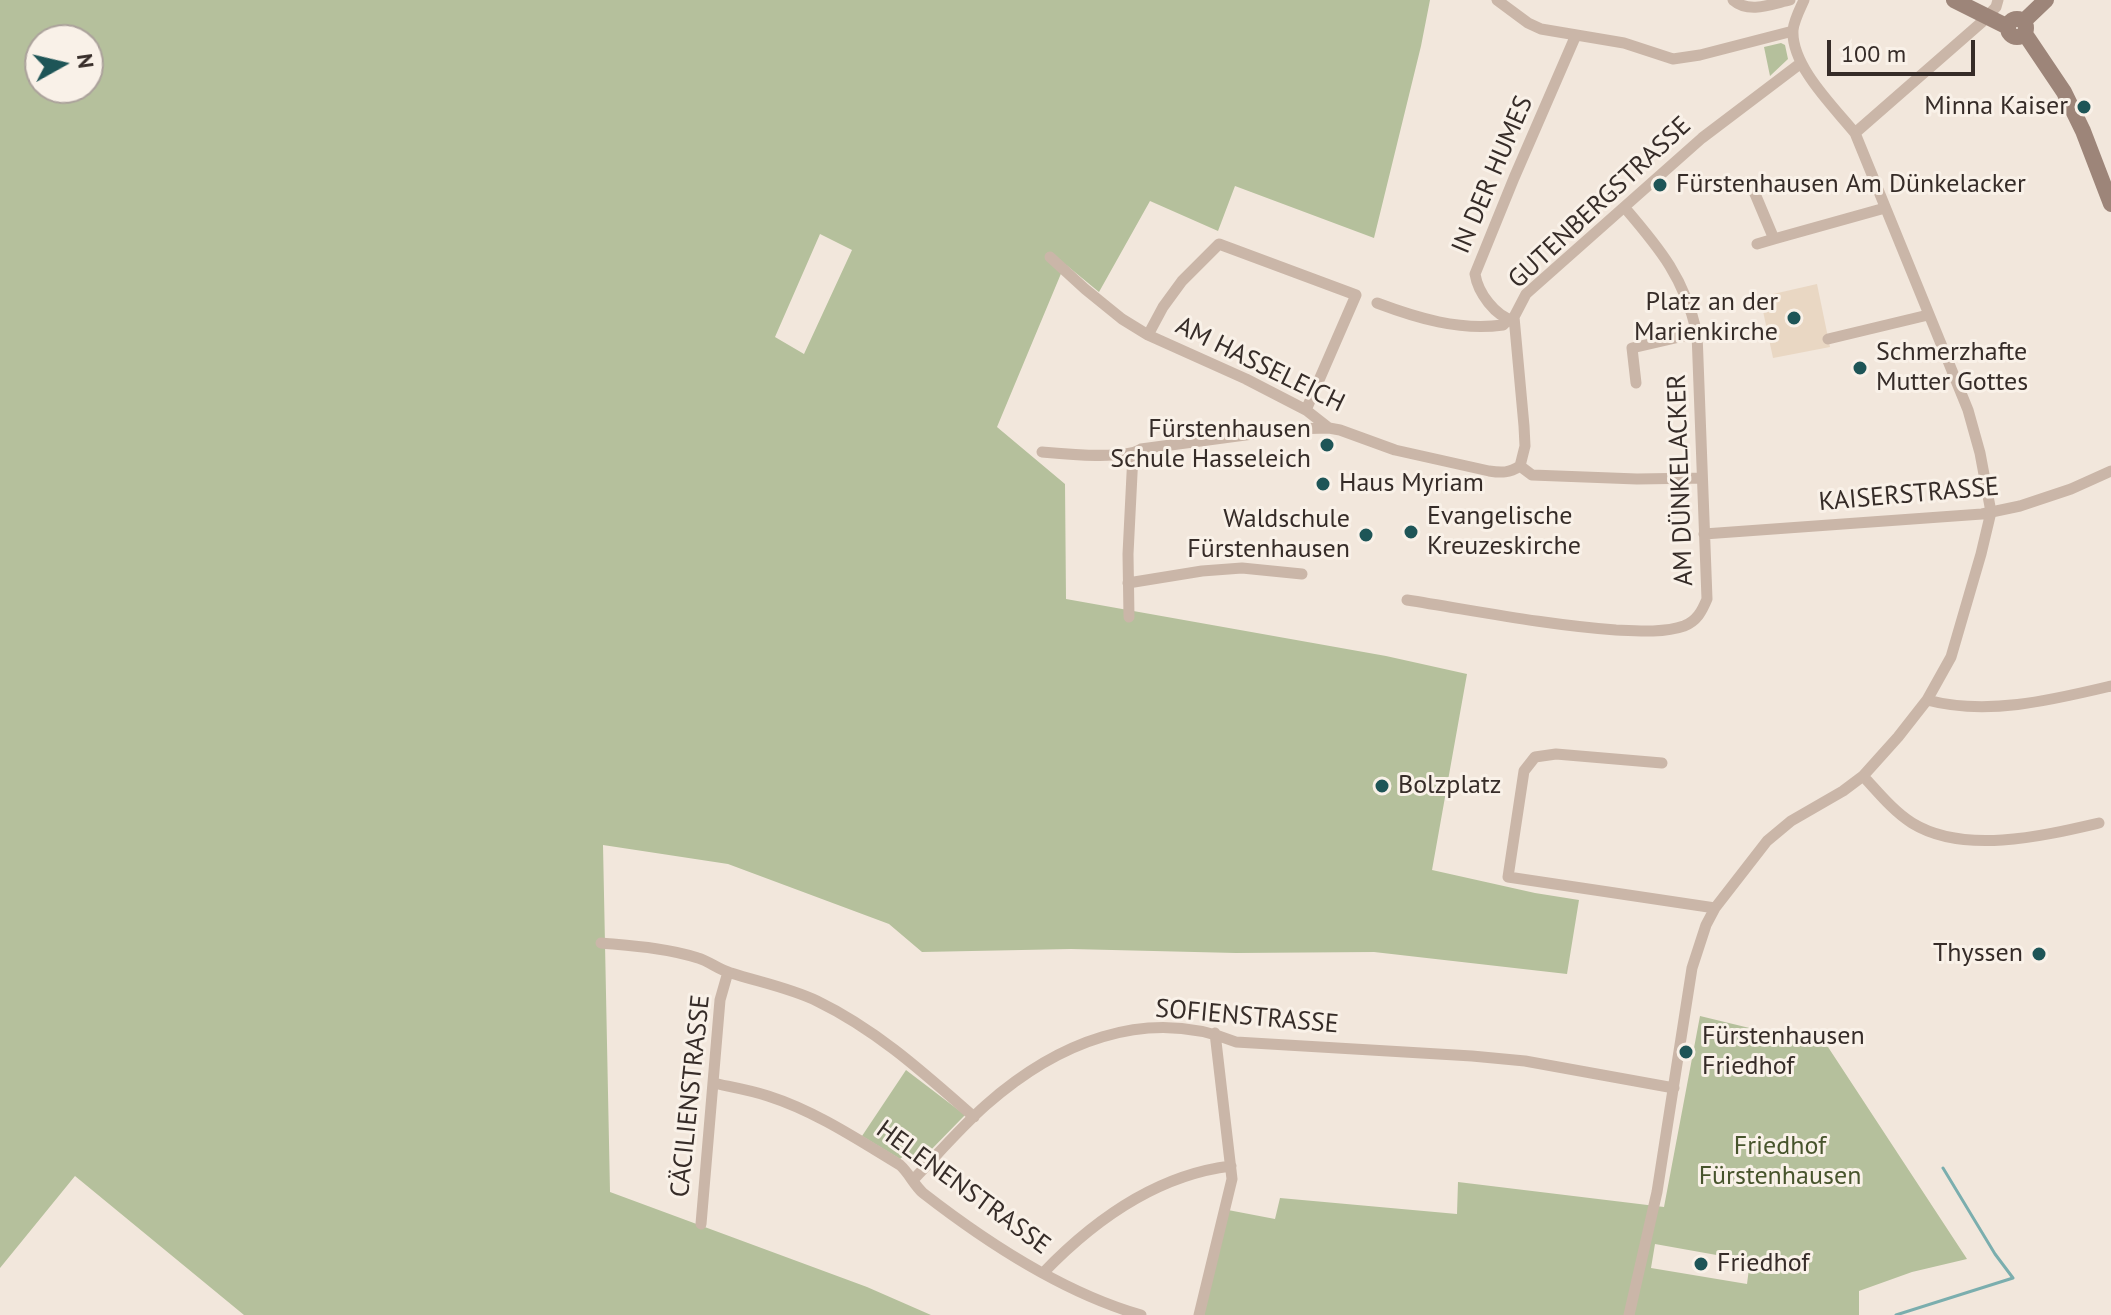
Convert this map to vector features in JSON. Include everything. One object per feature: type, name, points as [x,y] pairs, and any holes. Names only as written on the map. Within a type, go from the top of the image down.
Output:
[{"type":"street","points":[[1497,0],[1541,29],[1624,43],[1673,59],[1685,59],[1793,31]]},
{"type":"street","points":[[1733,0],[1743,7],[1756,8],[1790,0]]},
{"type":"street","points":[[1629,1315],[1657,1192],[1692,968],[1706,925],[1715,908],[1767,841],[1791,821],[1863,776],[1927,700],[1951,657],[1991,512],[1968,410],[1855,133],[1801,63],[1793,31],[1804,0]]},
{"type":"street","points":[[1954,0],[1987,18],[2019,27],[2064,92],[2083,131],[2111,204]]},
{"type":"street","points":[[1855,133],[1987,18],[1998,0]]},
{"type":"street","points":[[2019,27],[2046,0]]},
{"type":"street","name":"IN DER HUMES","points":[[1511,320],[1493,307],[1482,293],[1475,274],[1576,35]]},
{"type":"street","name":"GUTENBERGSTRASSE","points":[[1520,466],[1525,446],[1524,426],[1511,320],[1526,294],[1702,138],[1801,63]]},
{"type":"street","points":[[1753,189],[1774,239]]},
{"type":"street","name":"AM DÜNKELACKER","points":[[1407,600],[1575,627],[1628,630],[1682,627],[1694,622],[1702,612],[1707,599],[1697,333],[1668,260],[1625,208]]},
{"type":"street","points":[[1757,244],[1885,208]]},
{"type":"street","points":[[1148,335],[1182,281],[1219,244],[1356,295],[1306,410]]},
{"type":"street","name":"AM HASSELEICH","points":[[1050,257],[1109,309],[1148,335],[1246,379],[1306,410],[1329,428],[1395,450],[1489,471],[1501,473],[1520,466]]},
{"type":"street","points":[[1377,303],[1407,314],[1461,326],[1503,325],[1511,320]]},
{"type":"street","points":[[1828,339],[1928,315]]},
{"type":"street","points":[[1636,383],[1632,348],[1697,333]]},
{"type":"street","points":[[1042,452],[1133,454],[1141,449],[1290,429],[1329,428]]},
{"type":"street","points":[[1129,617],[1133,454]]},
{"type":"street","points":[[1520,466],[1532,475],[1701,478]]},
{"type":"street","name":"KAISERSTRASSE","points":[[1704,534],[1982,514],[2020,506],[2111,471]]},
{"type":"street","points":[[1128,583],[1229,569],[1302,574]]},
{"type":"street","points":[[1927,700],[1959,706],[2000,705],[2062,698],[2111,686]]},
{"type":"street","points":[[1662,763],[1556,754],[1535,757],[1524,771],[1508,877],[1715,908]]},
{"type":"street","points":[[1863,776],[1884,800],[1912,823],[1960,839],[2044,835],[2099,823]]},
{"type":"street","points":[[601,943],[650,948],[699,958],[728,972],[816,1001],[867,1029],[910,1061],[974,1117]]},
{"type":"street","name":"CÄCILIENSTRASSE","points":[[701,1224],[720,1000],[728,972]]},
{"type":"street","name":"SOFIENSTRASSE","points":[[913,1180],[988,1103],[1043,1062],[1080,1043],[1118,1032],[1151,1028],[1192,1028],[1236,1042],[1525,1061],[1674,1088]]},
{"type":"street","points":[[1199,1315],[1232,1179],[1215,1033]]},
{"type":"street","name":"HELENENSTRASSE","points":[[713,1083],[768,1096],[812,1115],[900,1165],[919,1190],[1043,1273],[1078,1293],[1141,1315]]},
{"type":"street","points":[[1043,1273],[1088,1230],[1136,1199],[1185,1175],[1231,1166]]},
{"type":"green space","points":[[0,0],[1430,0],[1374,238],[1235,186],[1218,231],[1150,201],[1099,292],[1065,264],[997,427],[1065,484],[1066,599],[1386,656],[1467,674],[1432,870],[1579,900],[1567,974],[1374,952],[1071,949],[922,952],[889,924],[728,864],[603,845],[610,1192],[867,1287],[931,1315],[244,1315],[75,1176],[0,1268]],"holes":[[[820,234],[852,250],[804,354],[775,337]]]},
{"type":"green space","points":[[1785,45],[1788,59],[1770,76],[1764,47]]},
{"type":"green space","name":"Friedhof Fürstenhausen","points":[[1700,1016],[1828,1047],[1967,1259],[1912,1272],[1859,1291],[1859,1315],[1204,1315],[1228,1210],[1275,1219],[1280,1198],[1457,1214],[1458,1182],[1664,1207]],"holes":[[[1655,1244],[1750,1261],[1747,1284],[1651,1268]]]},
{"type":"green space","points":[[906,1070],[965,1115],[926,1155],[920,1150],[913,1157],[907,1153],[900,1159],[862,1136]]},
{"type":"shaded area","name":"Platz an der Marienkirche","points":[[1817,284],[1830,347],[1773,358],[1760,297]]},
{"type":"waterway","points":[[1896,1315],[2013,1278],[1943,1168]]},
{"type":"place","name":"Minna Kaiser","points":[[2084,107]]},
{"type":"place","name":"Fürstenhausen Am Dünkelacker","points":[[1660,185]]},
{"type":"place","name":"Platz an der Marienkirche","points":[[1794,318]]},
{"type":"place","name":"Schmerzhafte Mutter Gottes","points":[[1860,368]]},
{"type":"place","name":"Fürstenhausen Schule Hasseleich","points":[[1327,445]]},
{"type":"place","name":"Haus Myriam","points":[[1323,484]]},
{"type":"place","name":"Evangelische Kreuzeskirche","points":[[1411,532]]},
{"type":"place","name":"Waldschule Fürstenhausen","points":[[1366,535]]},
{"type":"place","name":"Bolzplatz","points":[[1382,786]]},
{"type":"place","name":"Thyssen","points":[[2039,954]]},
{"type":"place","name":"Fürstenhausen Friedhof","points":[[1686,1052]]},
{"type":"place","name":"Friedhof","points":[[1701,1264]]}]
